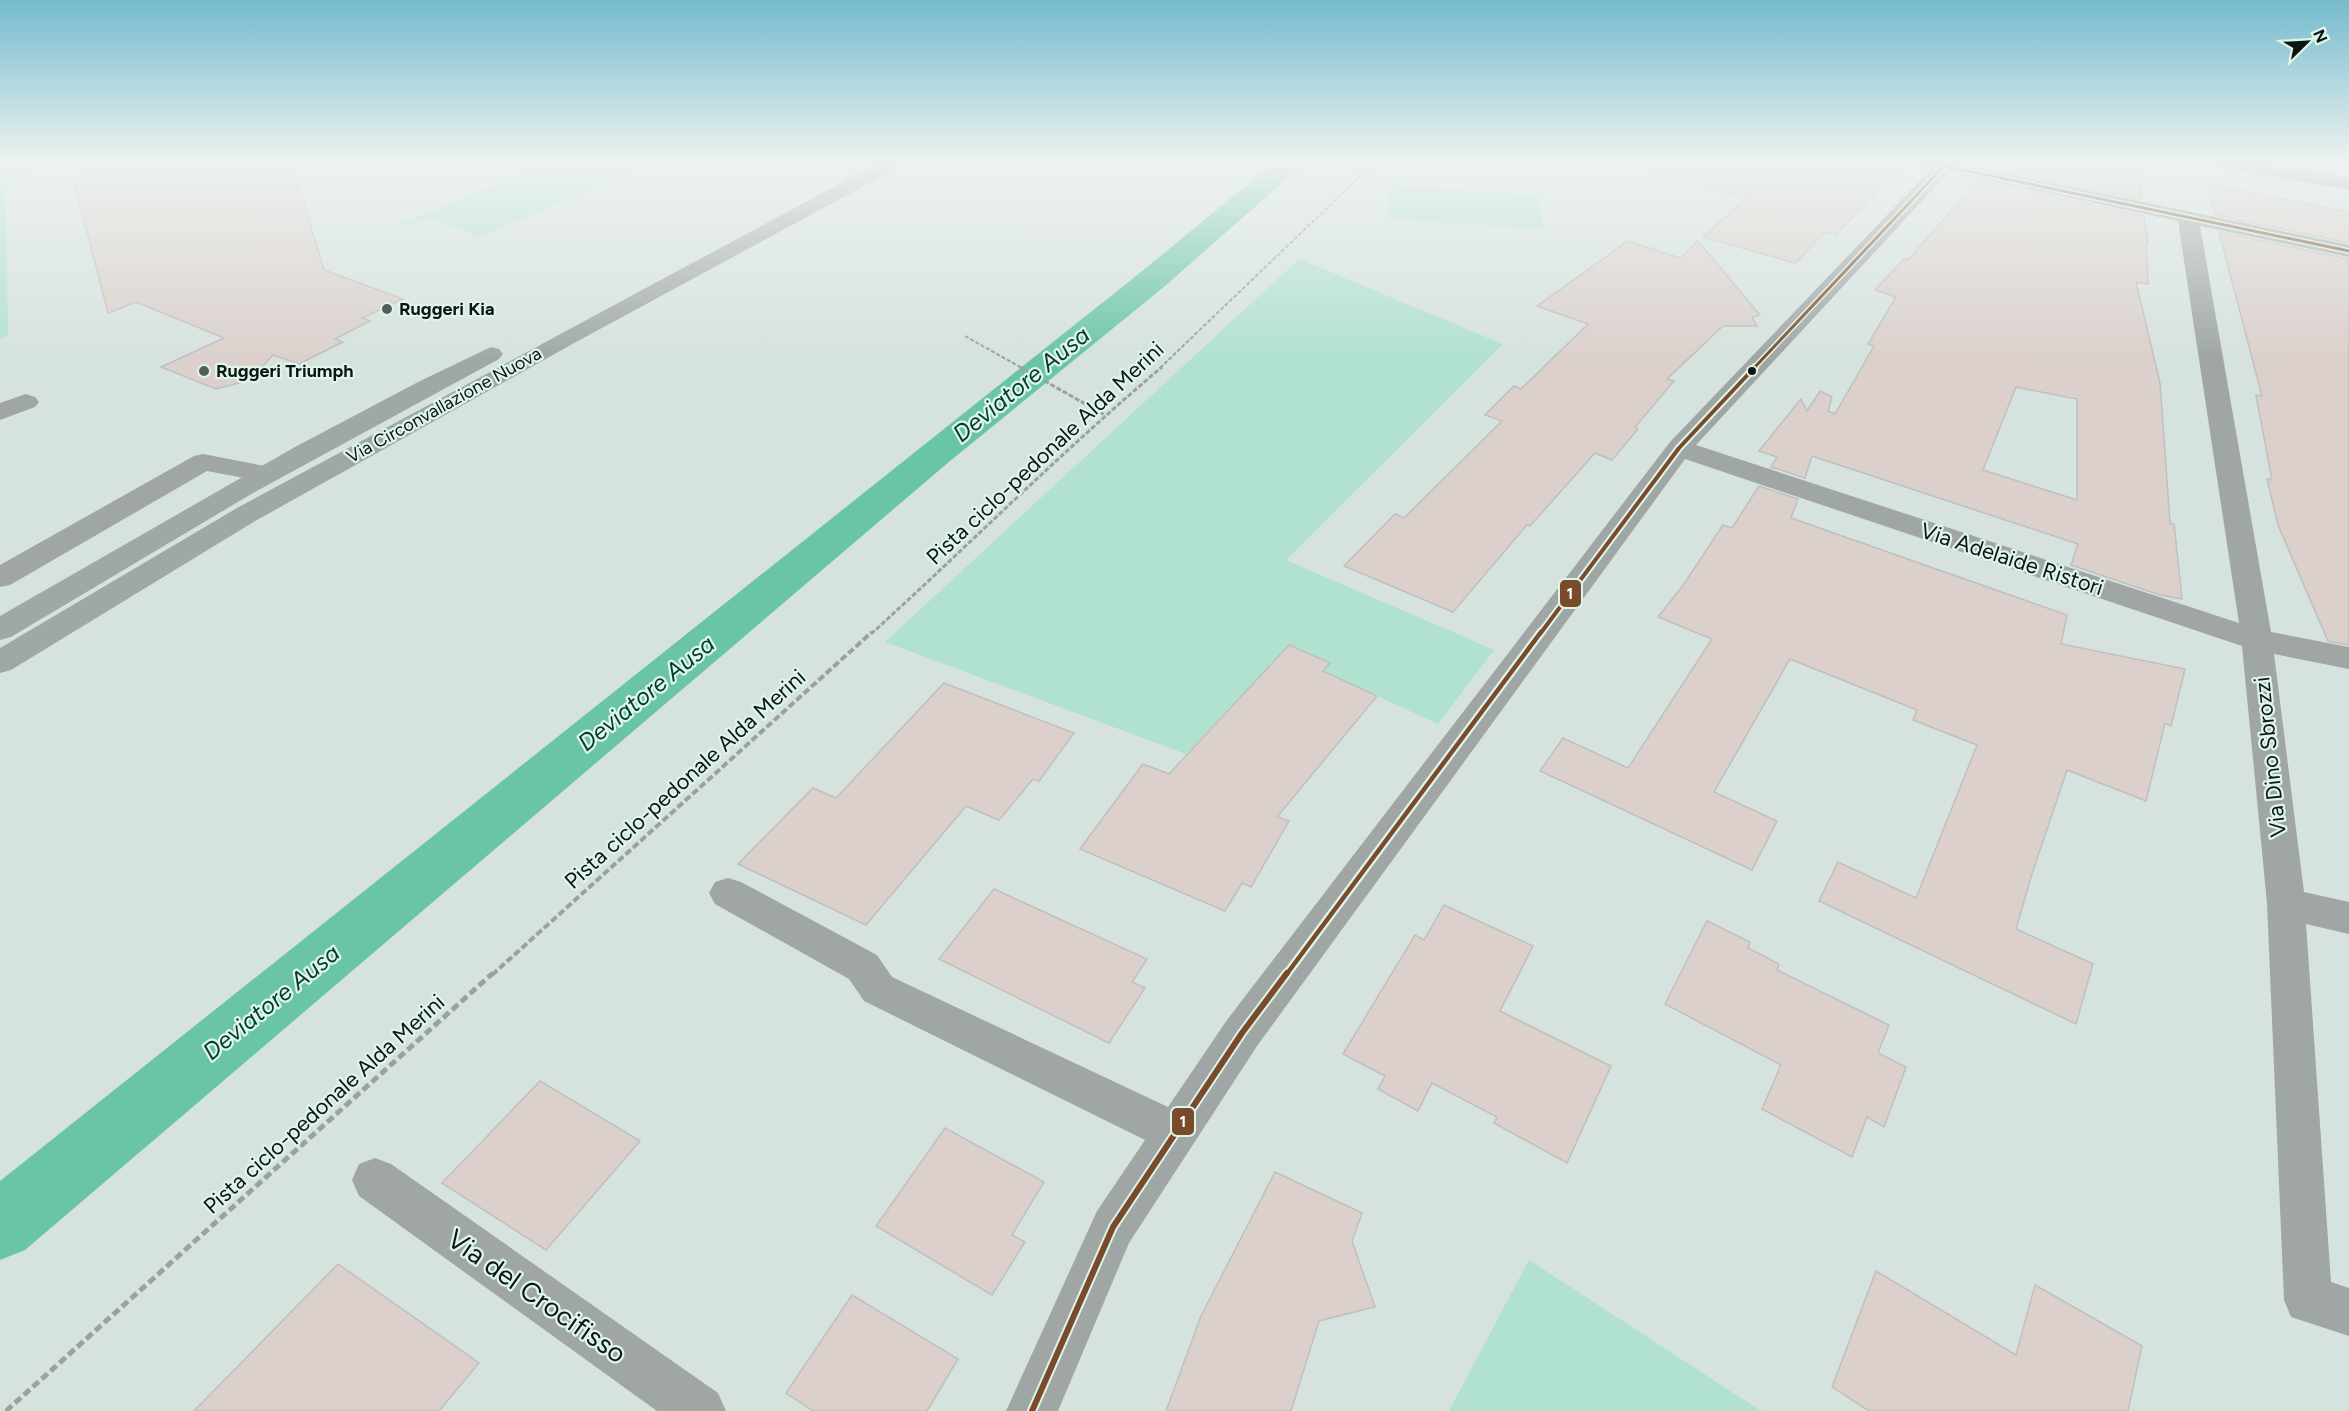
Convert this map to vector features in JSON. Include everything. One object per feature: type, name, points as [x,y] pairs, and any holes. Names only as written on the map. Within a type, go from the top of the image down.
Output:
[{"type":"main road","name":"Via Circonvallazione Nuova","points":[[0,630],[162,532],[265,474],[734,227]]},
{"type":"main road","name":"Via Circonvallazione Nuova","points":[[0,662],[258,508],[557,342],[773,227]]},
{"type":"street","points":[[1032,1411],[1113,1227],[1242,1033],[1679,448],[1876,227]]},
{"type":"street","name":"Via Dino Sbrozzi","points":[[2189,227],[2257,640],[2329,1306]]},
{"type":"street","points":[[2231,227],[2349,251]]},
{"type":"street","points":[[0,412],[26,402]]},
{"type":"street","name":"Via Adelaide Ristori","points":[[1679,448],[2257,640],[2349,658]]},
{"type":"street","points":[[0,578],[203,462],[265,474]]},
{"type":"street","points":[[728,893],[863,967],[878,989],[1176,1133]]},
{"type":"street","points":[[2286,903],[2349,918]]},
{"type":"street","name":"Via del Crocifisso","points":[[375,1180],[700,1411]]},
{"type":"path","name":"Pista ciclo-pedonale Alda Merini","points":[[6,1411],[956,557],[1105,415],[1177,354],[1308,227]]},
{"type":"path","points":[[965,336],[1105,415]]},
{"type":"green space","points":[[0,227],[6,227],[8,336],[0,339]]},
{"type":"green space","points":[[452,227],[505,227],[461,246],[478,237]]},
{"type":"green space","points":[[1509,227],[1543,227],[1543,229]]},
{"type":"green space","points":[[1299,259],[1503,344],[1286,560],[1494,650],[1438,724],[1323,671],[1329,664],[1214,725],[1186,754],[885,642]]},
{"type":"green space","points":[[1529,1260],[1761,1411],[1449,1411]]},
{"type":"building","points":[[86,227],[311,227],[324,270],[403,299],[362,318],[370,321],[335,339],[343,342],[299,364],[273,355],[250,380],[216,389],[161,367],[224,338],[136,302],[108,313]]},
{"type":"building","points":[[1714,227],[1844,227],[1836,235],[1825,232],[1795,263],[1703,237]]},
{"type":"building","points":[[1937,227],[2146,227],[2148,284],[2136,282],[2160,383],[2170,523],[2174,524],[2182,599],[2160,595],[2071,565],[2078,544],[1812,456],[1805,478],[1771,467],[1777,457],[1759,451],[1801,399],[1807,411],[1820,391],[1832,397],[1828,411],[1835,414],[1874,346],[1868,344],[1896,297],[1875,290],[1904,259],[1908,260]],"holes":[[[2016,387],[2077,399],[2077,500],[1983,470]]]},
{"type":"building","points":[[2272,227],[2349,227],[2349,243]]},
{"type":"building","points":[[2219,232],[2349,259],[2349,645],[2328,641],[2278,525],[2267,479],[2272,480],[2256,395],[2262,396]]},
{"type":"building","points":[[1628,241],[1680,258],[1698,241],[1760,315],[1752,317],[1757,326],[1723,326],[1667,379],[1674,381],[1635,427],[1638,429],[1612,460],[1595,453],[1530,526],[1527,525],[1453,612],[1344,566],[1395,514],[1404,518],[1502,421],[1485,415],[1514,386],[1521,389],[1588,324],[1537,306]]},
{"type":"building","points":[[1759,486],[1798,499],[1791,518],[2067,615],[2061,644],[2185,669],[2171,726],[2165,723],[2146,801],[2067,770],[2032,874],[2016,929],[2093,964],[2076,1024],[1819,901],[1838,862],[1916,898],[1977,745],[1913,720],[1917,710],[1790,659],[1714,792],[1777,821],[1752,870],[1540,771],[1563,738],[1628,768],[1712,639],[1658,617],[1684,584],[1723,525],[1732,528]]},
{"type":"building","points":[[1289,645],[1330,663],[1323,671],[1377,696],[1277,817],[1289,821],[1251,887],[1242,883],[1225,911],[1080,849],[1143,764],[1169,774]]},
{"type":"building","points":[[944,683],[1074,733],[1039,781],[1033,779],[999,820],[966,806],[866,925],[738,864],[813,788],[836,798]]},
{"type":"building","points":[[994,889],[1147,959],[1132,982],[1145,988],[1109,1043],[939,959]]},
{"type":"building","points":[[1444,905],[1533,946],[1500,1011],[1611,1066],[1567,1163],[1494,1123],[1497,1117],[1432,1083],[1418,1111],[1378,1089],[1385,1076],[1343,1054],[1415,935],[1424,940]]},
{"type":"building","points":[[1707,921],[1750,942],[1748,948],[1779,964],[1777,970],[1889,1025],[1878,1053],[1906,1067],[1884,1127],[1867,1117],[1852,1157],[1762,1109],[1781,1065],[1665,1004]]},
{"type":"building","points":[[540,1081],[640,1141],[546,1250],[442,1183]]},
{"type":"building","points":[[945,1128],[1044,1182],[1012,1235],[1025,1242],[992,1295],[876,1226]]},
{"type":"building","points":[[1275,1172],[1362,1213],[1352,1241],[1375,1307],[1319,1321],[1291,1411],[1166,1411],[1201,1316]]},
{"type":"building","points":[[338,1264],[479,1363],[439,1411],[194,1411]]},
{"type":"building","points":[[1876,1271],[2016,1355],[2035,1285],[2142,1346],[2128,1411],[1869,1411],[1832,1387]]},
{"type":"building","points":[[852,1295],[958,1359],[927,1411],[813,1411],[786,1393]]},
{"type":"waterway","name":"Deviatore Ausa","points":[[0,1225],[936,453],[1215,227]]},
{"type":"transit line","name":"1","points":[[1032,1411],[1113,1227],[1242,1033],[1679,448],[1887,227]]},
{"type":"transit line","name":"1","points":[[2234,227],[2349,251]]},
{"type":"place","name":"Ruggeri Kia","points":[[387,309]]},
{"type":"place","name":"Ruggeri Triumph","points":[[204,371]]}]
